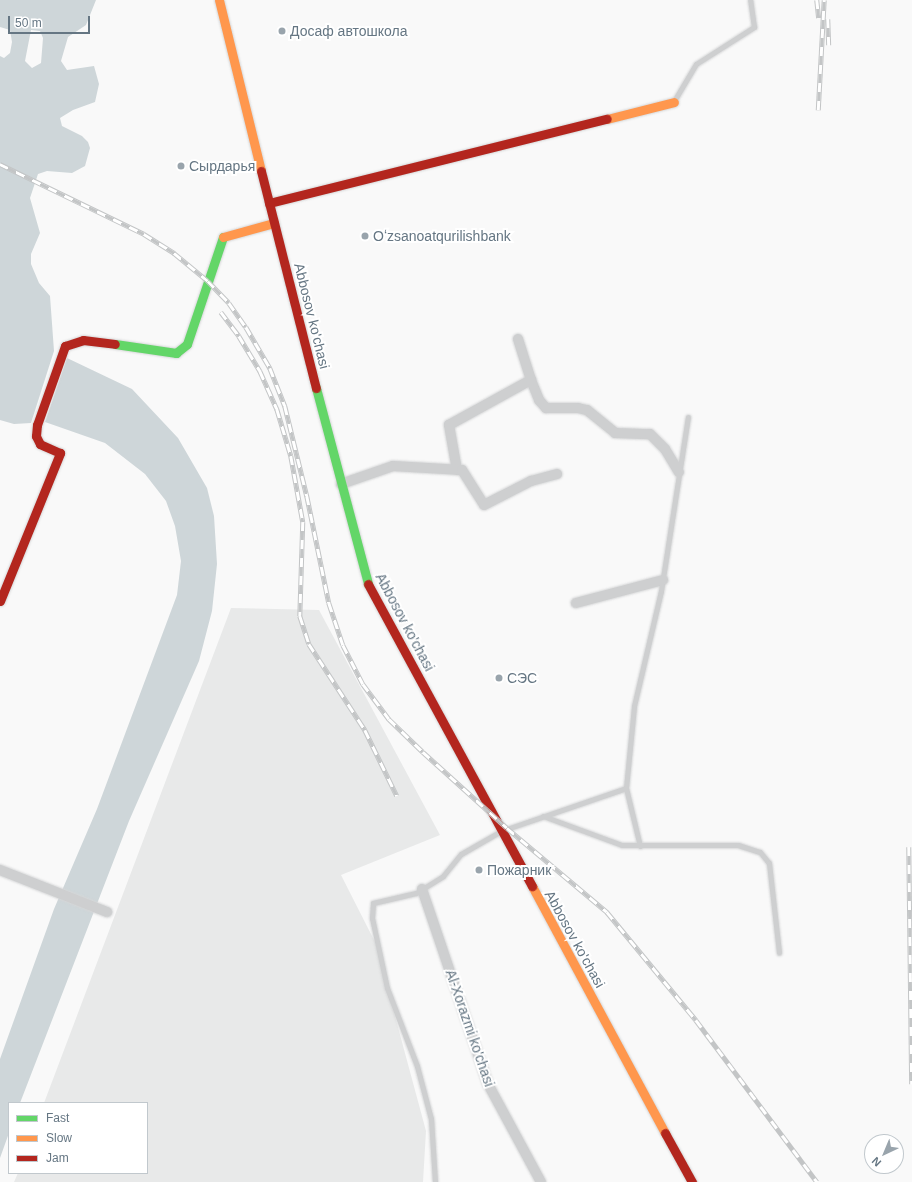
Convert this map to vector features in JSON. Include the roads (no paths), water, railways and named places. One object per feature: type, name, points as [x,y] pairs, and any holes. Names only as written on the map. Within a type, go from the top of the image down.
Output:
[{"type":"main road","name":"Abbosov ko'chasi","points":[[219,0],[274,223],[365,578],[500,831],[692,1182]]},
{"type":"main road","points":[[269,203],[674,102]]},
{"type":"main road","points":[[0,601],[60,453],[40,444],[36,436],[37,425],[65,346],[83,340],[176,353],[187,344],[224,235],[274,223]]},
{"type":"street","points":[[518,339],[539,400],[546,408],[578,408],[587,410],[615,433],[644,432],[650,434],[665,449],[679,472]]},
{"type":"street","points":[[457,470],[449,425],[531,380]]},
{"type":"street","points":[[341,484],[393,466],[462,470],[484,505],[531,481],[557,474]]},
{"type":"street","points":[[576,603],[663,580]]},
{"type":"street","points":[[0,870],[107,912]]},
{"type":"street","name":"Al-Xorazmi ko'chasi","points":[[422,889],[488,1084],[541,1182]]},
{"type":"lane","points":[[674,102],[696,64],[754,27],[750,0]]},
{"type":"lane","points":[[640,846],[626,788],[634,706],[663,580],[688,417]]},
{"type":"lane","points":[[435,1182],[431,1119],[417,1066],[387,988],[372,918],[373,903],[416,893],[443,876],[461,854],[500,831],[626,788]]},
{"type":"lane","points":[[543,816],[622,845],[738,846],[760,852],[769,863],[779,952]]},
{"type":"railway","points":[[817,0],[819,18]]},
{"type":"railway","points":[[818,110],[824,0]]},
{"type":"railway","points":[[828,19],[829,45]]},
{"type":"railway","points":[[0,164],[144,234],[174,253],[208,281],[229,303],[246,327],[270,368],[285,406],[307,496],[329,603],[343,645],[363,684],[389,719],[423,752],[507,828],[607,912],[696,1020],[817,1182]]},
{"type":"railway","points":[[221,312],[239,336],[260,371],[277,409],[291,456],[303,522],[300,616],[309,644],[365,730],[397,796]]},
{"type":"railway","points":[[909,847],[912,1084]]},
{"type":"place","name":"Досаф автошкола","points":[[282,31]]},
{"type":"place","name":"Сырдарья","points":[[181,166]]},
{"type":"place","name":"Oʻzsanoatqurilishbank","points":[[365,236]]},
{"type":"place","name":"СЭС","points":[[499,678]]},
{"type":"place","name":"Пожарник","points":[[479,870]]}]
